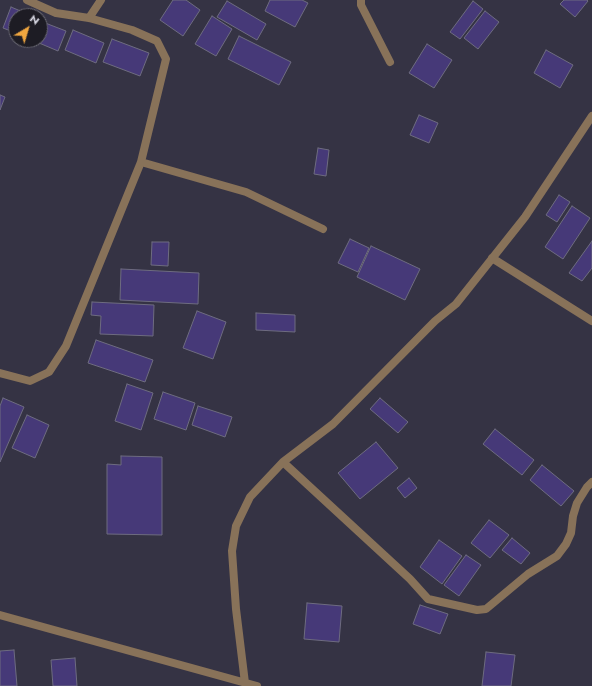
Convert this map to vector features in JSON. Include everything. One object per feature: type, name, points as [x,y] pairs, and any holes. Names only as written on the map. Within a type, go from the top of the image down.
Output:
[{"type":"street","points":[[0,373],[30,381],[49,372],[66,346],[141,162],[166,59],[157,41],[132,30],[89,18],[56,13],[27,0]]},
{"type":"street","points":[[89,18],[101,0]]},
{"type":"street","points":[[361,0],[361,4],[390,62]]},
{"type":"street","points":[[245,683],[236,609],[232,551],[236,526],[250,497],[283,462],[333,424],[434,321],[456,304],[525,217],[592,116]]},
{"type":"street","points":[[141,162],[246,192],[323,229]]},
{"type":"street","points":[[492,258],[592,321]]},
{"type":"street","points":[[283,462],[410,579],[428,599],[477,610],[486,609],[528,574],[557,556],[566,544],[571,533],[573,516],[577,503],[592,482]]},
{"type":"street","points":[[0,615],[257,686]]},
{"type":"building","points":[[173,0],[186,0],[200,10],[183,36],[160,20]]},
{"type":"building","points":[[270,0],[302,0],[308,3],[295,27],[265,11]]},
{"type":"building","points":[[564,0],[588,1],[575,17],[560,4]]},
{"type":"building","points":[[227,1],[266,24],[257,40],[217,17]]},
{"type":"building","points":[[473,1],[483,9],[460,39],[450,32]]},
{"type":"building","points":[[485,11],[499,22],[478,49],[464,38]]},
{"type":"building","points":[[8,15],[8,30],[3,28]]},
{"type":"building","points":[[212,16],[232,29],[216,56],[195,44]]},
{"type":"building","points":[[48,24],[66,31],[58,51],[48,47]]},
{"type":"building","points":[[73,30],[104,43],[96,63],[65,50]]},
{"type":"building","points":[[239,36],[291,62],[279,85],[228,59]]},
{"type":"building","points":[[112,39],[149,53],[140,76],[103,62]]},
{"type":"building","points":[[427,44],[452,60],[434,88],[409,73]]},
{"type":"building","points":[[546,50],[573,65],[560,88],[534,73]]},
{"type":"building","points":[[0,95],[5,97],[0,110]]},
{"type":"building","points":[[419,115],[438,123],[429,143],[410,135]]},
{"type":"building","points":[[318,148],[329,150],[326,176],[314,174]]},
{"type":"building","points":[[559,195],[570,202],[557,222],[546,215]]},
{"type":"building","points":[[572,206],[590,218],[563,259],[545,247]]},
{"type":"building","points":[[350,239],[369,248],[358,272],[338,263]]},
{"type":"building","points":[[592,241],[592,268],[582,281],[569,273]]},
{"type":"building","points":[[152,242],[169,242],[168,266],[151,265]]},
{"type":"building","points":[[371,246],[420,269],[405,300],[357,277]]},
{"type":"building","points":[[121,269],[199,273],[198,304],[120,300]]},
{"type":"building","points":[[92,302],[154,305],[153,336],[100,334],[101,316],[91,315]]},
{"type":"building","points":[[197,311],[226,322],[213,359],[183,348]]},
{"type":"building","points":[[256,313],[295,315],[295,332],[256,330]]},
{"type":"building","points":[[96,340],[153,360],[145,382],[88,363]]},
{"type":"building","points":[[127,384],[153,393],[141,430],[115,421]]},
{"type":"building","points":[[163,392],[195,403],[186,430],[154,419]]},
{"type":"building","points":[[3,398],[24,407],[0,462],[0,406]]},
{"type":"building","points":[[380,398],[408,422],[398,433],[370,409]]},
{"type":"building","points":[[198,406],[232,417],[225,437],[192,425]]},
{"type":"building","points":[[27,415],[49,425],[35,458],[12,448]]},
{"type":"building","points":[[495,429],[534,460],[522,475],[483,444]]},
{"type":"building","points":[[376,442],[398,468],[360,499],[338,473]]},
{"type":"building","points":[[121,456],[162,457],[162,535],[107,534],[107,464],[121,465]]},
{"type":"building","points":[[542,465],[574,491],[561,506],[530,480]]},
{"type":"building","points":[[409,478],[417,488],[405,498],[397,488]]},
{"type":"building","points":[[489,520],[509,535],[490,558],[471,543]]},
{"type":"building","points":[[512,538],[530,553],[521,564],[502,550]]},
{"type":"building","points":[[439,540],[462,556],[442,584],[420,567]]},
{"type":"building","points":[[466,555],[481,565],[459,596],[444,585]]},
{"type":"building","points":[[307,603],[342,606],[339,642],[304,639]]},
{"type":"building","points":[[420,605],[448,614],[440,634],[413,624]]},
{"type":"building","points":[[14,650],[17,686],[0,686],[0,651]]},
{"type":"building","points":[[486,652],[515,655],[511,686],[482,686]]},
{"type":"building","points":[[75,658],[77,686],[53,686],[51,660]]}]
